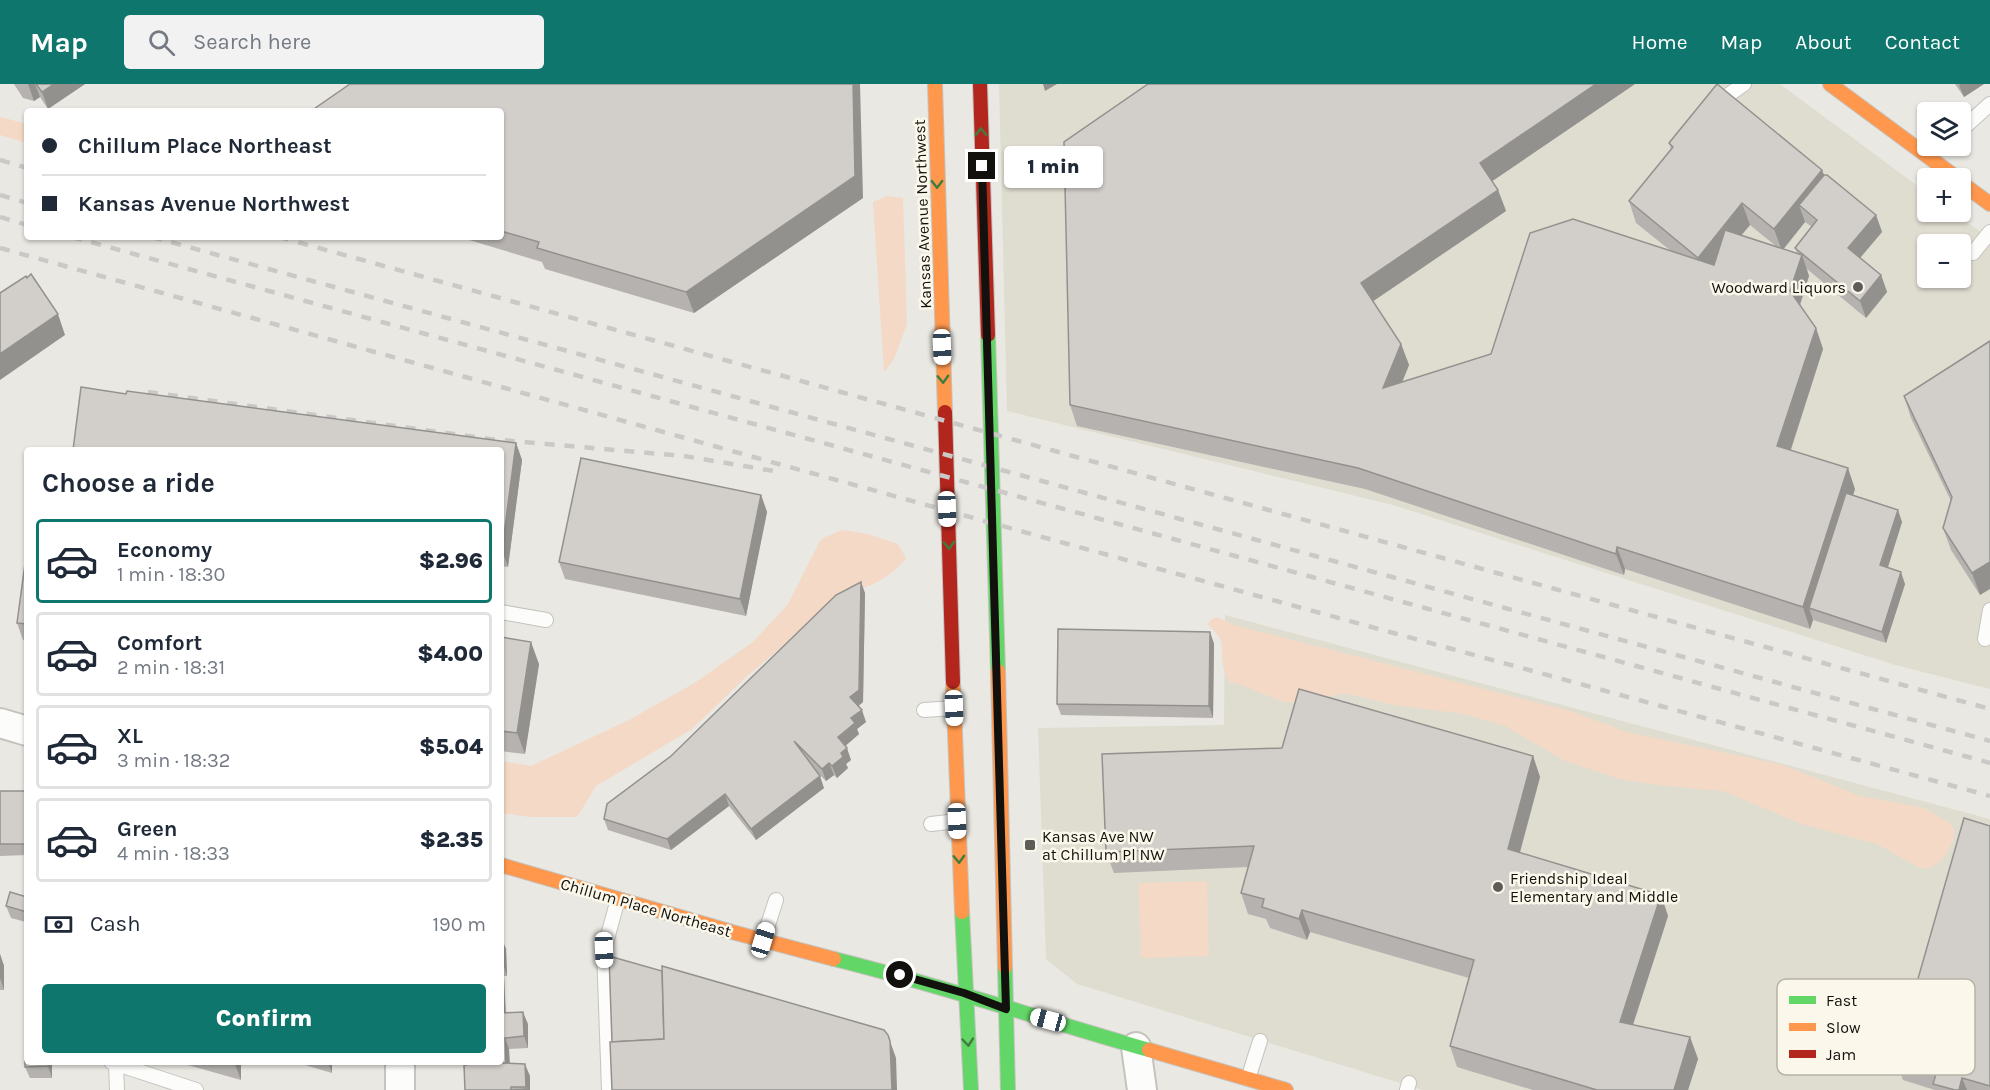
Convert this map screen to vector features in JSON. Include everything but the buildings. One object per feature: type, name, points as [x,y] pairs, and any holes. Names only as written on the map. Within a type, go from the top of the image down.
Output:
[{"type":"street","name":"Kansas Avenue Northwest","points":[[935,84],[957,821],[964,993],[971,1090]]},
{"type":"street","points":[[980,84],[1008,1090]]},
{"type":"street","points":[[1830,84],[1934,156],[1946,168]]},
{"type":"street","points":[[1971,190],[1990,204]]},
{"type":"street","points":[[0,723],[24,730]]},
{"type":"street","name":"Chillum Place Northeast","points":[[504,866],[763,940],[964,993],[1006,1009],[1286,1090]]},
{"type":"street","points":[[1136,1047],[1142,1090]]},
{"type":"street","points":[[400,1065],[400,1090]]},
{"type":"lane","points":[[1710,108],[1744,84]]},
{"type":"lane","points":[[1971,121],[1990,104]]},
{"type":"lane","points":[[1973,253],[1990,232]]},
{"type":"lane","points":[[1985,639],[1990,610]]},
{"type":"lane","points":[[504,613],[546,620]]},
{"type":"lane","points":[[924,710],[954,708]]},
{"type":"lane","points":[[931,825],[957,821]]},
{"type":"lane","points":[[609,1090],[604,950],[618,899]]},
{"type":"lane","points":[[763,940],[776,900]]},
{"type":"lane","points":[[1248,1079],[1260,1041]]},
{"type":"lane","points":[[114,1065],[117,1090]]},
{"type":"lane","points":[[120,1065],[196,1090]]},
{"type":"shaded area","points":[[999,84],[1780,84],[1917,186],[1917,222],[1967,222],[1990,239],[1990,689],[1895,665],[1393,505],[1007,411]]},
{"type":"shaded area","points":[[0,117],[24,123],[24,142],[0,135]]},
{"type":"shaded area","points":[[887,196],[903,198],[907,324],[894,359],[884,372],[873,202]]},
{"type":"shaded area","points":[[842,530],[868,534],[898,544],[906,558],[894,571],[879,581],[846,594],[746,677],[692,729],[596,786],[577,817],[530,817],[504,813],[504,762],[531,766],[629,720],[693,684],[753,642],[788,604],[821,539]]},
{"type":"shaded area","name":"Friendship Ideal Elementary and Middle","points":[[1225,615],[1990,819],[1990,1090],[1423,1090],[1077,984],[1046,959],[1038,728],[1224,725]]},
{"type":"shaded area","points":[[1217,617],[1234,625],[1570,711],[1627,732],[1783,765],[1860,796],[1924,808],[1950,823],[1954,830],[1954,839],[1945,856],[1938,863],[1930,868],[1920,868],[1877,844],[1801,824],[1723,791],[1620,779],[1565,761],[1505,726],[1464,714],[1394,705],[1350,694],[1339,694],[1318,702],[1284,702],[1236,683],[1230,683],[1224,669],[1220,638],[1207,624]]},
{"type":"shaded area","points":[[1207,881],[1209,956],[1141,958],[1138,883]]},
{"type":"railway","points":[[0,160],[24,167]]},
{"type":"railway","points":[[0,195],[24,202]]},
{"type":"railway","points":[[0,217],[24,224]]},
{"type":"railway","points":[[83,240],[1990,763]]},
{"type":"railway","points":[[163,240],[1990,741]]},
{"type":"railway","points":[[290,240],[1990,709]]},
{"type":"railway","points":[[0,248],[1024,532],[1990,796]]},
{"type":"railway","points":[[148,392],[490,439],[684,456],[780,472]]},
{"type":"traffic: fast","points":[[988,335],[998,671]]},
{"type":"traffic: fast","points":[[962,912],[971,1090]]},
{"type":"traffic: fast","points":[[834,959],[953,991],[1149,1050]]},
{"type":"traffic: fast","points":[[1005,967],[1008,1090]]},
{"type":"traffic: slow","points":[[935,84],[945,412]]},
{"type":"traffic: slow","points":[[1830,84],[1943,168]]},
{"type":"traffic: slow","points":[[1971,190],[1990,204]]},
{"type":"traffic: slow","points":[[998,671],[1005,967]]},
{"type":"traffic: slow","points":[[953,682],[962,912]]},
{"type":"traffic: slow","points":[[504,866],[834,959]]},
{"type":"traffic: slow","points":[[1149,1050],[1286,1090]]},
{"type":"traffic: jam","points":[[980,84],[988,335]]},
{"type":"traffic: jam","points":[[945,412],[953,682]]},
{"type":"place","name":"Woodward Liquors","points":[[1858,287]]},
{"type":"place","name":"Kansas Ave NW at Chillum Pl NW","points":[[1030,845]]},
{"type":"place","name":"Friendship Ideal Elementary and Middle","points":[[1498,887]]},
{"type":"route","points":[[900,975],[964,993],[1006,1009],[1000,729],[982,166]]}]
